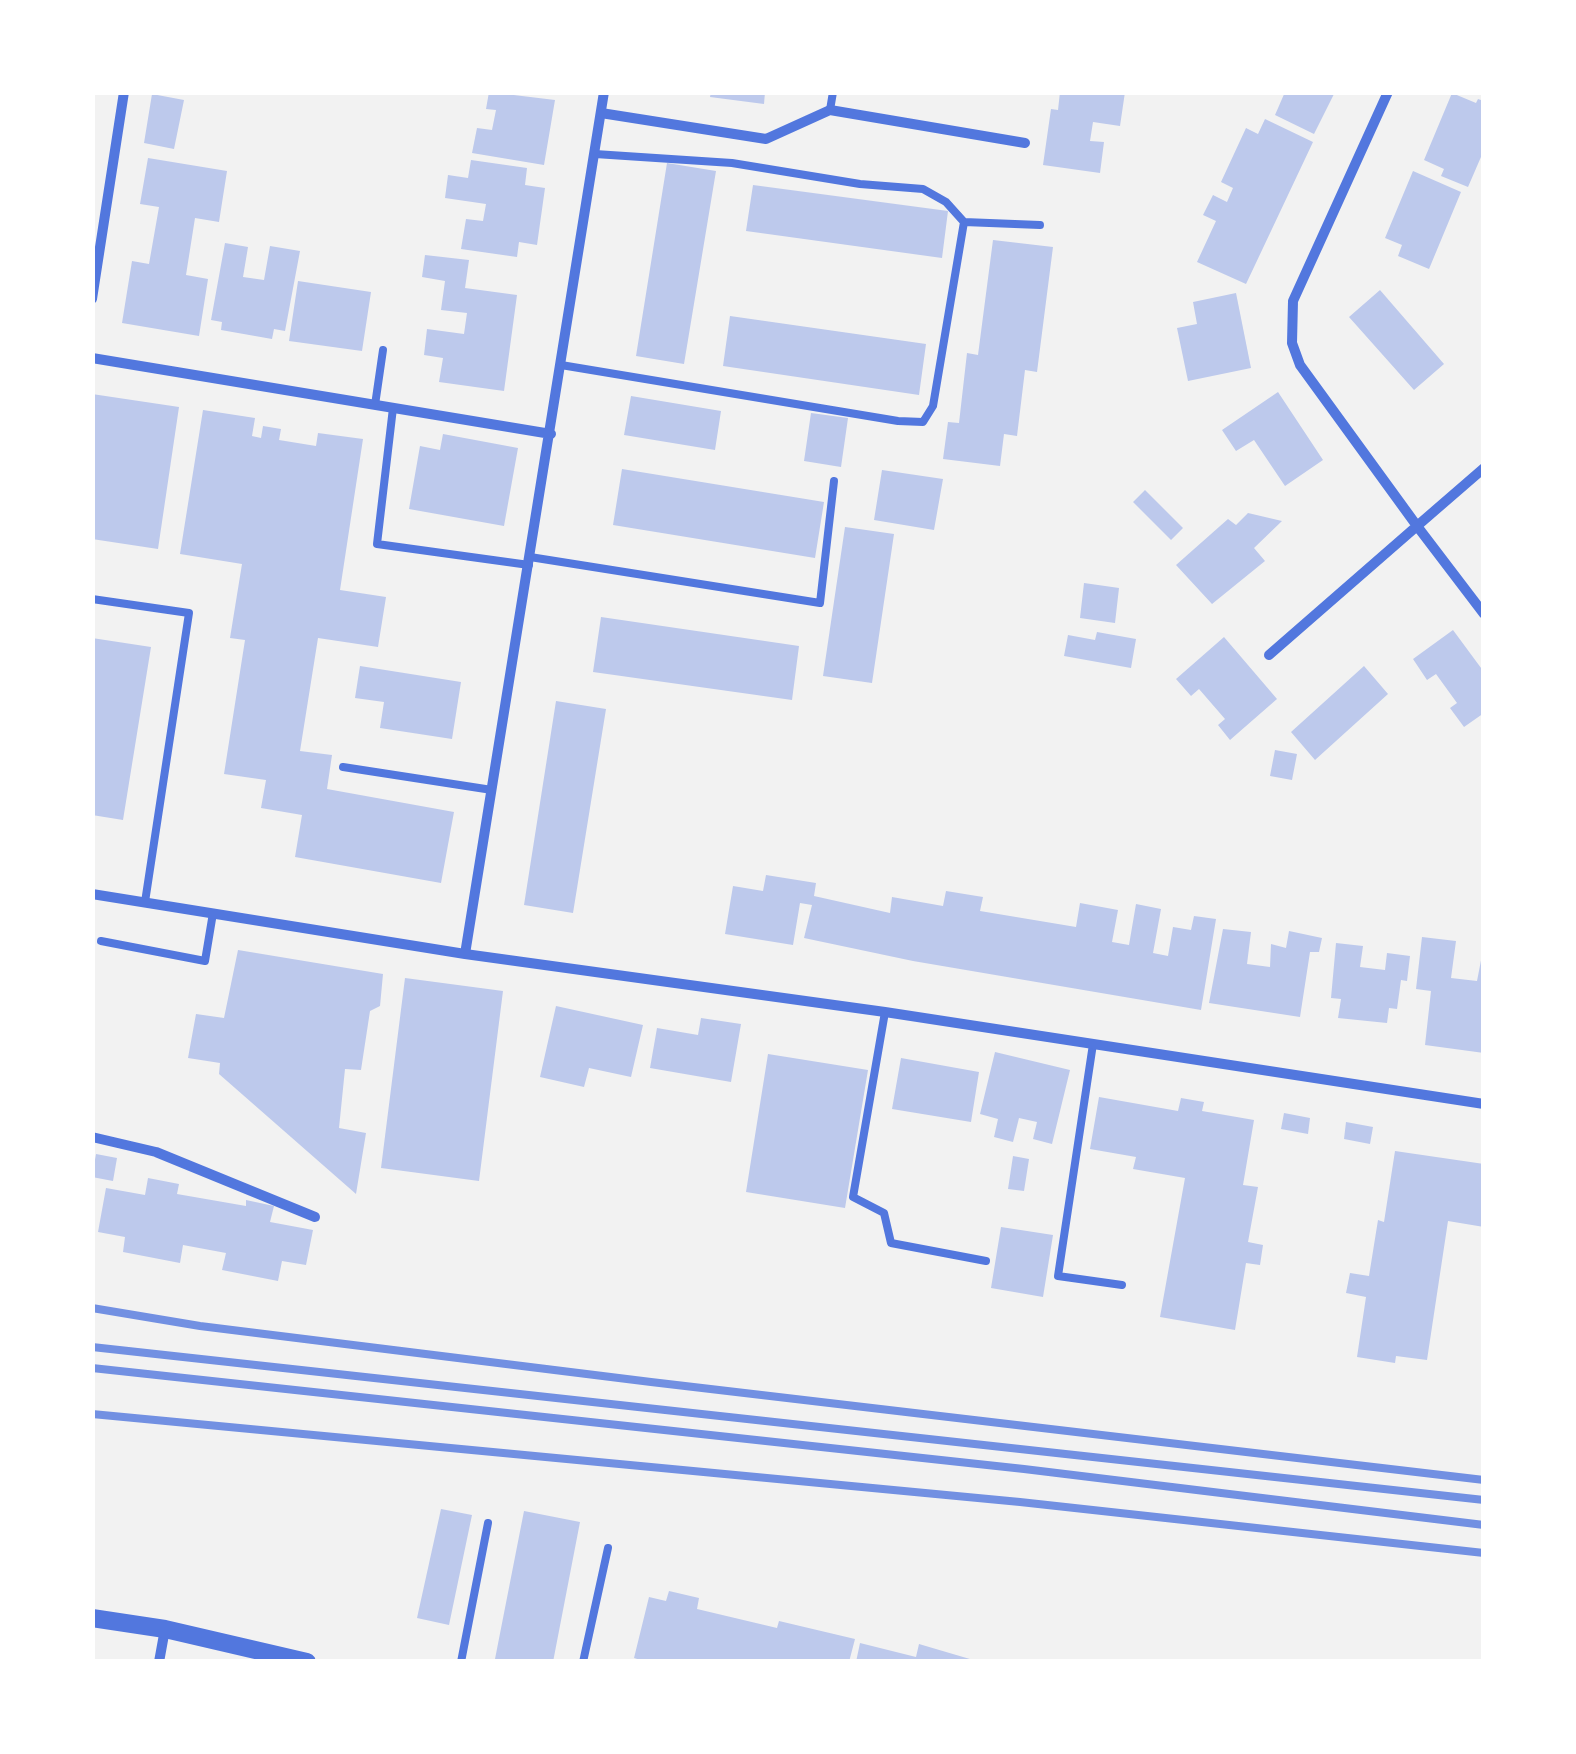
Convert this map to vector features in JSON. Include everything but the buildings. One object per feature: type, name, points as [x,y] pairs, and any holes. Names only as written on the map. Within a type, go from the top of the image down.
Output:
[{"type":"street","points":[[92,298],[124,92]]},
{"type":"street","points":[[465,954],[604,92]]},
{"type":"street","points":[[1388,92],[1293,301],[1292,343],[1300,365],[1484,614]]},
{"type":"street","points":[[601,112],[766,139],[830,110],[1024,143]]},
{"type":"street","points":[[92,358],[551,434]]},
{"type":"street","points":[[1269,655],[1484,468]]},
{"type":"street","points":[[92,894],[465,954],[885,1012],[1484,1104]]},
{"type":"street","points":[[92,1137],[156,1152],[315,1217]]},
{"type":"street","points":[[92,1618],[165,1629],[307,1662]]},
{"type":"street","points":[[160,1662],[165,1629]]},
{"type":"lane","points":[[830,110],[833,92]]},
{"type":"lane","points":[[595,154],[732,163],[924,190],[946,202],[964,222],[1040,225]]},
{"type":"lane","points":[[561,365],[898,422],[922,422],[933,406],[964,222]]},
{"type":"lane","points":[[375,405],[383,350]]},
{"type":"lane","points":[[394,408],[377,544],[530,561],[820,602],[834,480]]},
{"type":"lane","points":[[92,599],[189,613],[145,902]]},
{"type":"lane","points":[[343,767],[492,790]]},
{"type":"lane","points":[[101,941],[205,961],[213,914]]},
{"type":"lane","points":[[885,1012],[853,1197],[884,1213],[891,1243],[986,1261]]},
{"type":"lane","points":[[1094,1044],[1058,1276],[1122,1285]]},
{"type":"lane","points":[[461,1662],[488,1523]]},
{"type":"lane","points":[[583,1662],[608,1548]]},
{"type":"railway","points":[[92,1308],[200,1326],[651,1382],[1484,1480]]},
{"type":"railway","points":[[92,1347],[1484,1500]]},
{"type":"railway","points":[[92,1368],[1024,1469],[1484,1525]]},
{"type":"railway","points":[[92,1414],[1020,1502],[1484,1553]]}]
